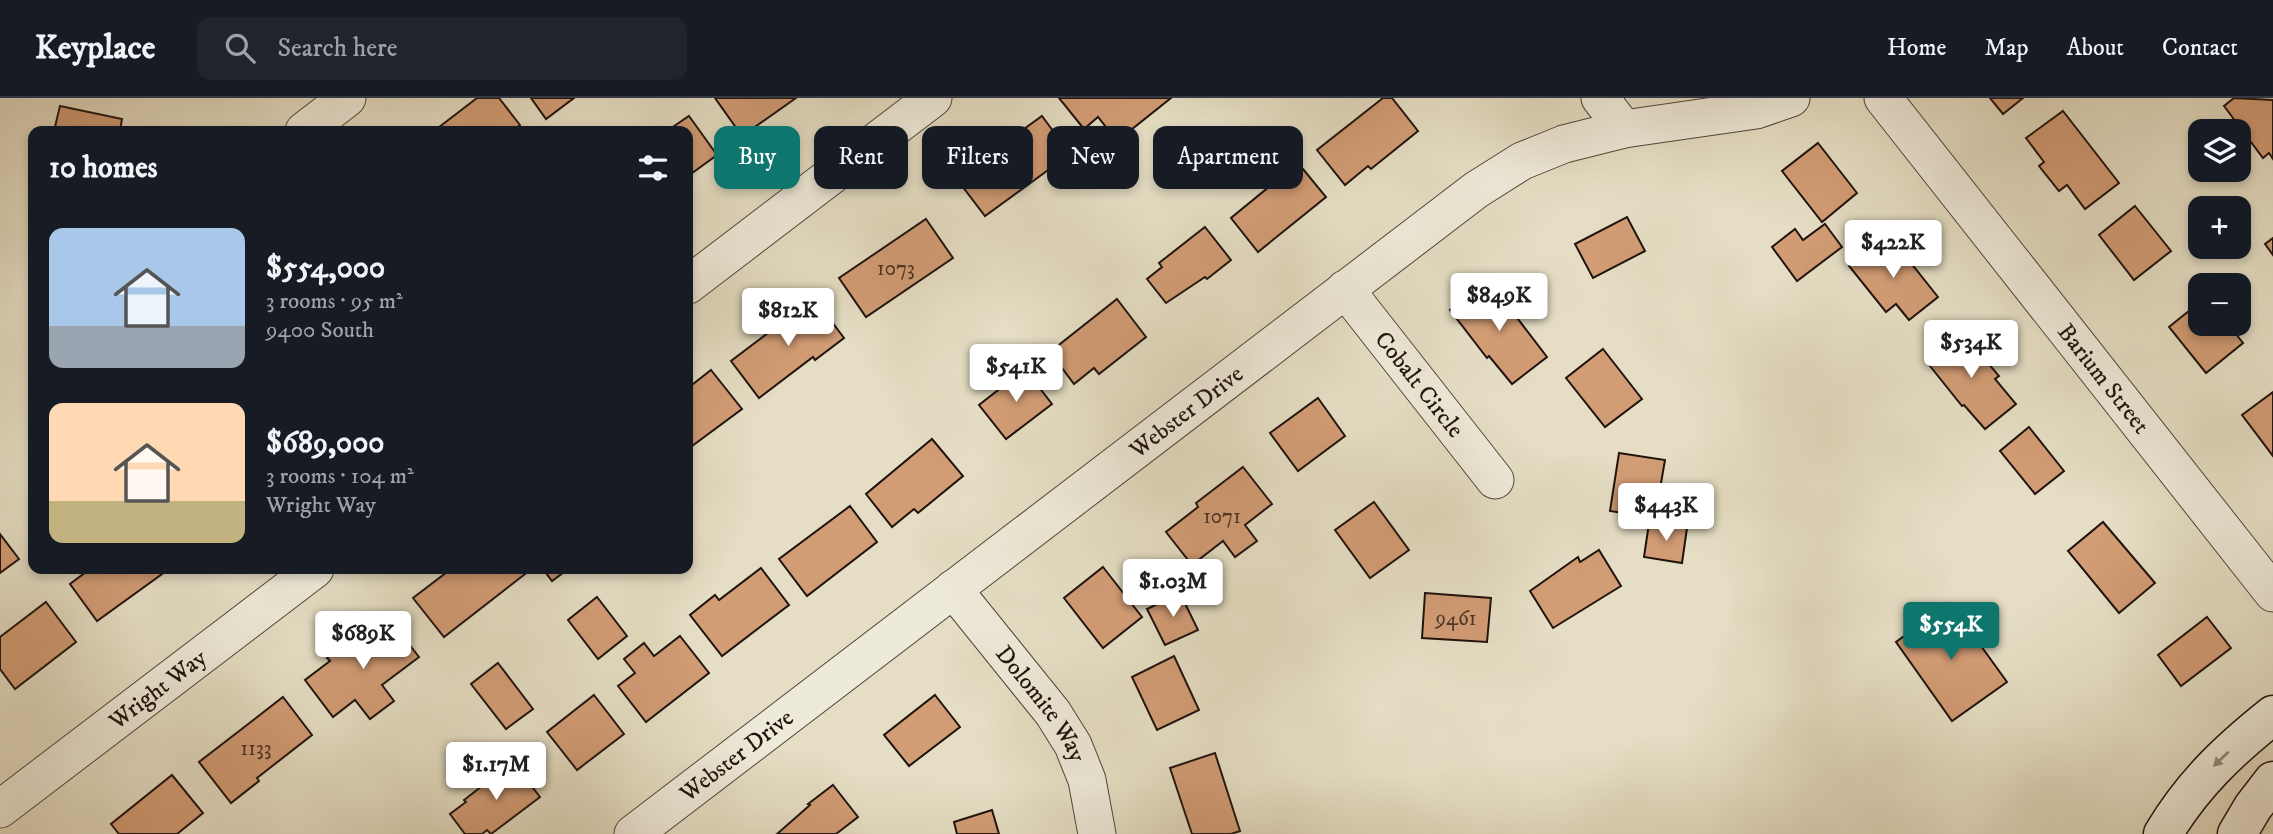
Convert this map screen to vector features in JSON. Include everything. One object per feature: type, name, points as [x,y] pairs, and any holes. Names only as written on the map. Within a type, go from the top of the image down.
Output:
[{"type":"main road","points":[[2163,834],[2201,780],[2273,715]]},
{"type":"main road","points":[[2237,834],[2273,781]]},
{"type":"street","points":[[311,126],[347,98]]},
{"type":"street","points":[[693,281],[933,98]]},
{"type":"street","points":[[1600,98],[1624,129]]},
{"type":"street","name":"Webster Drive","points":[[633,834],[1476,190],[1522,161],[1564,144],[1624,129],[1756,110],[1791,98]]},
{"type":"street","name":"Barium Street","points":[[1883,98],[2273,593]]},
{"type":"street","name":"Cobalt Circle","points":[[1345,289],[1495,480]]},
{"type":"street","name":"Wright Way","points":[[0,809],[308,574]]},
{"type":"street","name":"Dolomite Way","points":[[953,589],[1053,713],[1073,745],[1087,780],[1097,834]]},
{"type":"street","points":[[0,825],[7,834]]},
{"type":"building","points":[[477,98],[499,98],[520,125],[519,126],[441,126]]},
{"type":"building","points":[[531,98],[574,98],[546,119]]},
{"type":"building","points":[[715,98],[796,98],[756,126],[735,126]]},
{"type":"building","points":[[1059,98],[1171,98],[1136,126],[1105,126],[1098,117],[1088,126],[1082,126]]},
{"type":"building","points":[[1383,98],[1392,98],[1418,131],[1371,169],[1368,166],[1345,185],[1317,150]]},
{"type":"building","points":[[1990,98],[2023,98],[2003,114]]},
{"type":"building","points":[[2234,98],[2273,100],[2273,159],[2269,153],[2263,158],[2251,142],[2251,119],[2234,119],[2224,106]]},
{"type":"building","points":[[60,106],[122,119],[121,126],[55,126]]},
{"type":"building","points":[[2063,111],[2119,183],[2085,209],[2067,185],[2059,191],[2039,166],[2044,162],[2026,138]]},
{"type":"building","points":[[689,116],[714,151],[714,157],[693,172],[693,126],[674,126]]},
{"type":"building","points":[[1042,116],[1049,126],[1047,126],[1047,171],[1033,181],[1033,126],[1028,126]]},
{"type":"building","points":[[1818,143],[1857,193],[1822,222],[1782,171]]},
{"type":"building","points":[[1303,169],[1326,197],[1258,252],[1231,218],[1266,189],[1303,189]]},
{"type":"building","points":[[964,189],[1022,189],[985,216]]},
{"type":"building","points":[[2135,206],[2171,251],[2134,280],[2099,235]]},
{"type":"building","points":[[1627,217],[1645,251],[1593,278],[1575,244]]},
{"type":"building","points":[[926,219],[953,258],[866,317],[839,278]]},
{"type":"building","points":[[1825,224],[1842,247],[1797,281],[1772,247],[1795,229],[1803,240]]},
{"type":"building","points":[[1205,227],[1231,260],[1207,279],[1205,277],[1166,303],[1147,279],[1162,267],[1159,263]]},
{"type":"building","points":[[2273,238],[2273,255],[2265,244]]},
{"type":"building","points":[[1884,239],[1898,256],[1903,253],[1938,297],[1909,320],[1896,304],[1886,312],[1849,266]]},
{"type":"building","points":[[1489,281],[1547,357],[1512,384],[1489,356],[1487,358],[1450,310]]},
{"type":"building","points":[[814,298],[844,338],[815,360],[813,357],[759,398],[731,361]]},
{"type":"building","points":[[1117,299],[1146,337],[1099,374],[1094,368],[1074,384],[1050,352]]},
{"type":"building","points":[[2188,312],[2188,336],[2237,336],[2243,343],[2206,373],[2169,327]]},
{"type":"building","points":[[1962,332],[1999,376],[1995,379],[2016,404],[1985,429],[1964,405],[1962,406],[1926,361]]},
{"type":"building","points":[[1603,349],[1642,399],[1605,427],[1566,378]]},
{"type":"building","points":[[1025,369],[1052,404],[1006,439],[979,405]]},
{"type":"building","points":[[711,370],[742,409],[693,445],[693,384]]},
{"type":"building","points":[[2273,392],[2273,456],[2242,415]]},
{"type":"building","points":[[1318,398],[1345,436],[1298,471],[1270,433]]},
{"type":"building","points":[[2029,427],[2064,471],[2035,494],[2000,451]]},
{"type":"building","points":[[932,439],[963,476],[918,513],[914,509],[892,527],[866,494]]},
{"type":"building","points":[[1619,453],[1665,460],[1655,518],[1610,511]]},
{"type":"building","points":[[1243,467],[1272,504],[1245,525],[1257,541],[1235,557],[1223,541],[1192,565],[1166,532],[1198,507],[1196,503]]},
{"type":"building","points":[[1374,502],[1409,550],[1370,578],[1335,530]]},
{"type":"building","points":[[850,506],[877,542],[807,596],[779,559]]},
{"type":"building","points":[[2103,522],[2155,583],[2119,613],[2068,551]]},
{"type":"building","points":[[1649,523],[1687,528],[1682,563],[1644,557]]},
{"type":"building","points":[[0,534],[19,559],[0,573]]},
{"type":"building","points":[[1599,550],[1621,586],[1553,628],[1530,591],[1578,557],[1580,562]]},
{"type":"building","points":[[1103,567],[1142,617],[1103,648],[1064,598]]},
{"type":"building","points":[[761,568],[789,605],[722,656],[690,615],[715,595],[719,600]]},
{"type":"building","points":[[83,574],[162,574],[97,621],[70,584]]},
{"type":"building","points":[[444,574],[525,574],[444,637],[413,598]]},
{"type":"building","points":[[547,574],[561,574],[552,581]]},
{"type":"building","points":[[1180,593],[1198,630],[1165,645],[1147,609]]},
{"type":"building","points":[[1425,593],[1491,598],[1487,642],[1422,638]]},
{"type":"building","points":[[597,597],[627,636],[598,659],[568,620]]},
{"type":"building","points":[[46,602],[76,642],[15,689],[0,669],[0,637]]},
{"type":"building","points":[[1950,603],[2007,682],[1952,721],[1896,642]]},
{"type":"building","points":[[388,617],[419,657],[382,685],[394,701],[370,719],[355,700],[333,717],[305,680],[330,661],[327,658],[360,633],[363,636]]},
{"type":"building","points":[[2207,617],[2231,648],[2181,686],[2158,655]]},
{"type":"building","points":[[680,636],[709,673],[646,722],[618,686],[635,673],[624,659],[644,643],[654,656]]},
{"type":"building","points":[[1174,656],[1199,710],[1157,730],[1132,677]]},
{"type":"building","points":[[498,663],[533,709],[506,729],[471,684]]},
{"type":"building","points":[[594,695],[624,734],[577,770],[547,732]]},
{"type":"building","points":[[935,695],[960,727],[909,766],[884,735]]},
{"type":"building","points":[[283,697],[312,735],[257,778],[259,781],[231,803],[199,762]]},
{"type":"building","points":[[1215,753],[1240,831],[1231,834],[1192,834],[1170,768]]},
{"type":"building","points":[[513,762],[540,797],[491,834],[487,830],[482,834],[465,834],[450,814]]},
{"type":"building","points":[[172,775],[203,813],[177,834],[119,834],[111,824]]},
{"type":"building","points":[[833,785],[858,817],[836,834],[777,834],[810,805],[808,804]]},
{"type":"building","points":[[992,810],[999,834],[957,834],[954,822]]}]
